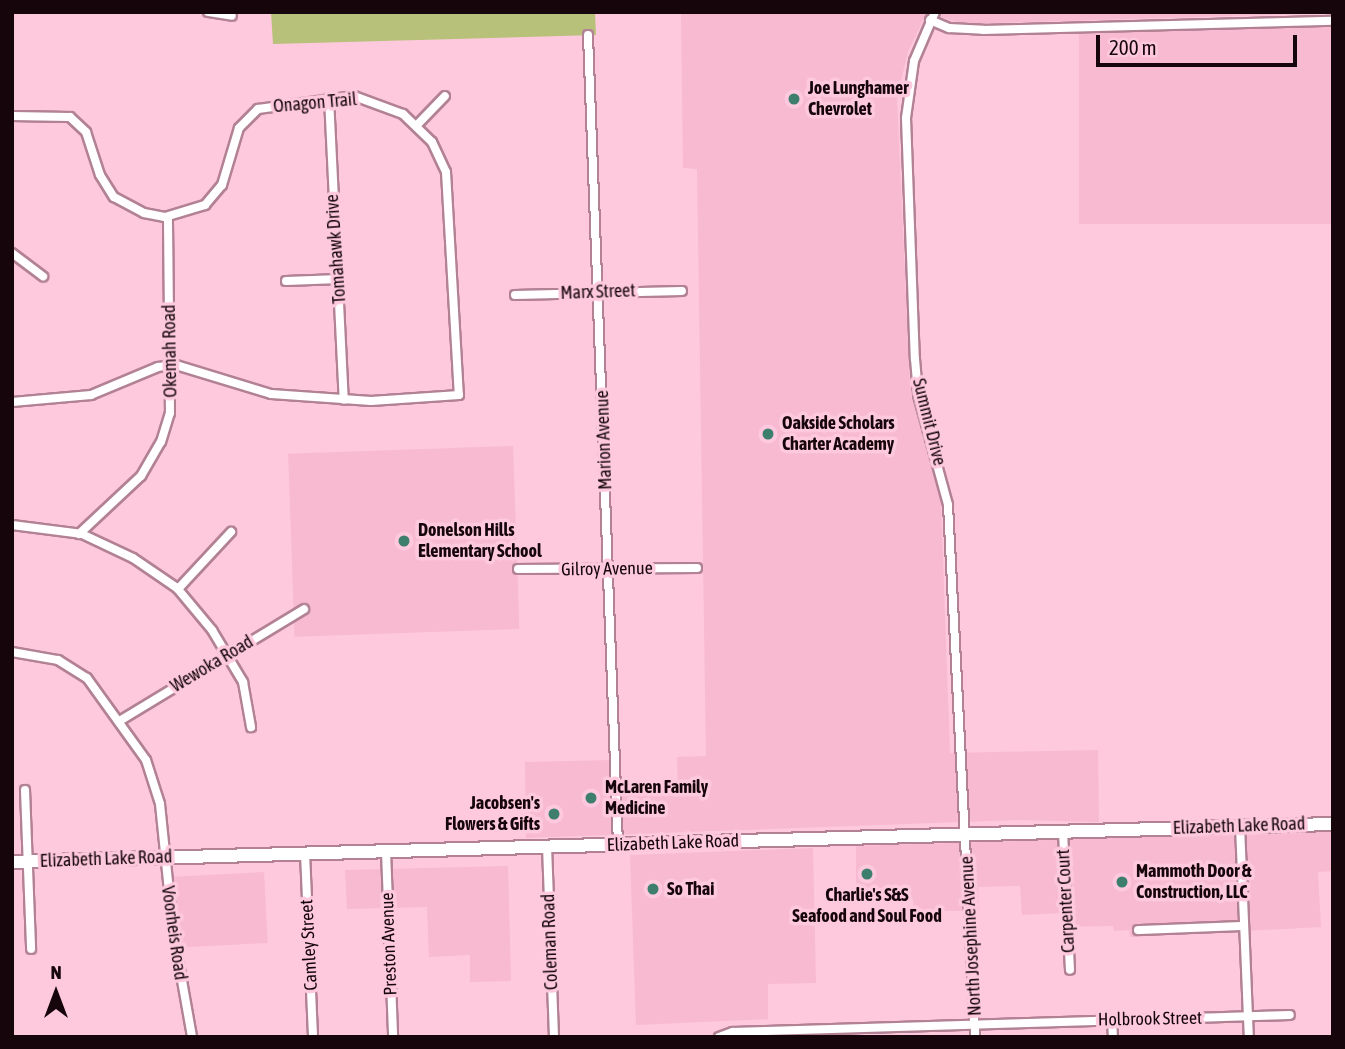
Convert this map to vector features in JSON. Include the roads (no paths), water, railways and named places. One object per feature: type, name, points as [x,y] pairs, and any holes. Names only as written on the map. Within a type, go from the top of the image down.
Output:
[{"type":"main road","name":"Elizabeth Lake Road","points":[[12,862],[1333,824]]},
{"type":"street","points":[[208,12],[232,16]]},
{"type":"street","points":[[933,16],[972,30],[1333,21]]},
{"type":"street","name":"Summit Drive","points":[[933,16],[914,61],[906,118],[915,359],[918,395],[948,505],[959,789],[966,835]]},
{"type":"street","name":"Marion Avenue","points":[[588,35],[618,845]]},
{"type":"street","points":[[417,125],[445,96]]},
{"type":"street","name":"Onagon Trail","points":[[168,217],[205,205],[222,185],[239,128],[248,116],[258,109],[329,98],[372,100],[417,125],[432,142],[446,172],[459,396],[344,400]]},
{"type":"street","name":"Tomahawk Drive","points":[[329,98],[334,242],[340,279],[344,400]]},
{"type":"street","points":[[12,116],[70,117],[86,132],[100,175],[114,197],[144,213],[168,217]]},
{"type":"street","name":"Okemah Road","points":[[79,534],[130,488],[152,460],[170,413],[172,365],[168,217]]},
{"type":"street","points":[[12,253],[43,276]]},
{"type":"street","points":[[286,281],[340,279]]},
{"type":"street","name":"Marx Street","points":[[515,295],[682,290]]},
{"type":"street","points":[[12,402],[91,395],[172,365],[201,370],[271,394],[344,400]]},
{"type":"street","points":[[12,525],[79,534],[133,558],[178,589],[228,654],[243,681],[251,727]]},
{"type":"street","points":[[178,589],[231,532]]},
{"type":"street","name":"Gilroy Avenue","points":[[517,569],[696,568]]},
{"type":"street","name":"Wewoka Road","points":[[121,720],[304,609]]},
{"type":"street","name":"Voorheis Road","points":[[12,652],[58,660],[87,678],[121,720],[154,779],[192,1037]]},
{"type":"street","points":[[25,790],[31,949]]},
{"type":"street","points":[[1240,826],[1249,1037]]},
{"type":"street","name":"Carpenter Court","points":[[1063,832],[1070,970]]},
{"type":"street","name":"North Josephine Avenue","points":[[966,835],[975,1037]]},
{"type":"street","name":"Coleman Road","points":[[547,846],[554,1037]]},
{"type":"street","name":"Preston Avenue","points":[[386,851],[393,1037]]},
{"type":"street","name":"Camley Street","points":[[305,853],[313,1037]]},
{"type":"street","points":[[1138,930],[1244,926]]},
{"type":"street","name":"Holbrook Street","points":[[719,1037],[733,1032],[1290,1015]]},
{"type":"street","points":[[1112,1019],[1113,1037]]},
{"type":"place","name":"Joe Lunghamer Chevrolet","points":[[794,99]]},
{"type":"place","name":"Oakside Scholars Charter Academy","points":[[768,434]]},
{"type":"place","name":"Donelson Hills Elementary School","points":[[404,541]]},
{"type":"place","name":"McLaren Family Medicine","points":[[591,798]]},
{"type":"place","name":"Jacobsen's Flowers & Gifts","points":[[554,814]]},
{"type":"place","name":"Charlie's S&S Seafood and Soul Food","points":[[867,874]]},
{"type":"place","name":"Mammoth Door & Construction, LLC","points":[[1122,882]]},
{"type":"place","name":"So Thai","points":[[653,889]]}]
